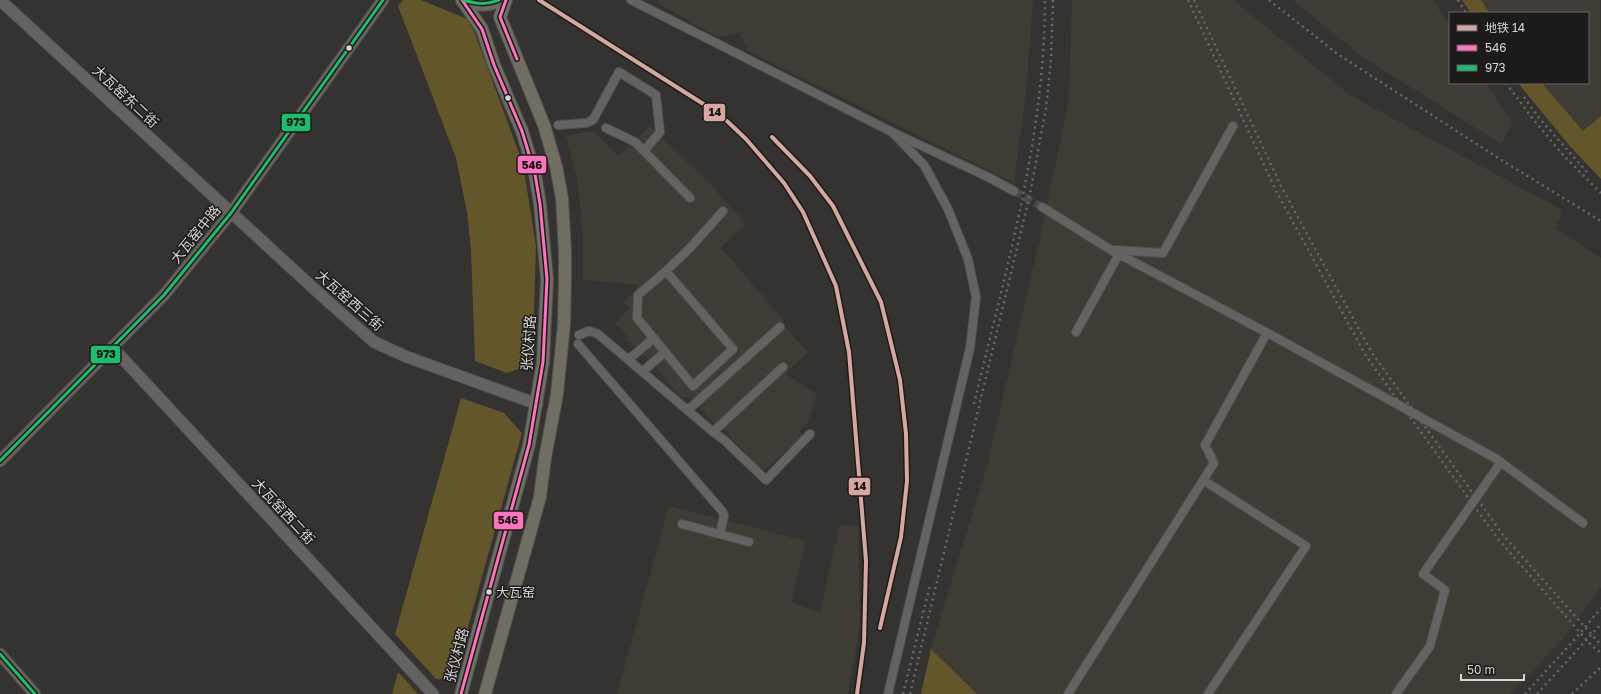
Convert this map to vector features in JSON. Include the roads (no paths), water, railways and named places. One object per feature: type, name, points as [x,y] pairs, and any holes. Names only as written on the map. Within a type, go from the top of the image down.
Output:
[{"type":"highway","points":[[463,0],[474,3],[488,4],[499,0]]},
{"type":"main road","name":"张仪村路","points":[[461,694],[518,489],[537,404],[543,362],[547,279],[540,204],[535,174],[522,131],[494,65],[482,29],[463,0]]},
{"type":"main road","points":[[485,694],[540,496],[545,458],[557,394],[564,324],[565,252],[561,192],[556,166],[544,125],[500,17],[506,0]]},
{"type":"street","name":"大瓦窑东二街","points":[[0,0],[231,213]]},
{"type":"street","name":"大瓦窑中路","points":[[0,461],[164,295],[231,213],[383,0]]},
{"type":"street","points":[[631,0],[892,132],[988,177],[1014,191]]},
{"type":"street","points":[[558,125],[586,123],[593,120],[619,72],[656,95],[660,132],[644,151]]},
{"type":"street","points":[[1111,250],[1164,253],[1233,126]]},
{"type":"street","points":[[606,128],[635,142],[690,198]]},
{"type":"street","points":[[888,694],[970,348],[976,297],[968,259],[948,209],[924,165],[892,132]]},
{"type":"street","points":[[1042,207],[1111,250],[1267,333],[1501,462],[1583,523]]},
{"type":"street","points":[[666,271],[733,349],[694,386],[637,318],[638,295],[690,248],[723,211]]},
{"type":"street","name":"大瓦窑西三街","points":[[231,213],[374,342],[406,358],[537,404]]},
{"type":"street","points":[[1076,332],[1119,254]]},
{"type":"street","points":[[688,410],[780,327]]},
{"type":"street","points":[[579,335],[589,331],[598,334],[713,432],[724,439],[766,480],[810,434]]},
{"type":"street","points":[[1068,694],[1214,463],[1205,445],[1267,333]]},
{"type":"street","points":[[629,359],[654,338]]},
{"type":"street","points":[[578,344],[722,511],[724,515],[720,534]]},
{"type":"street","name":"大瓦窑西二街","points":[[113,348],[433,694]]},
{"type":"street","points":[[643,371],[665,352]]},
{"type":"street","points":[[713,432],[784,367]]},
{"type":"street","points":[[1396,694],[1430,646],[1445,590],[1423,574],[1501,462]]},
{"type":"street","points":[[1203,480],[1306,546],[1208,694]]},
{"type":"street","points":[[682,524],[749,542]]},
{"type":"street","points":[[0,654],[35,694]]},
{"type":"tunnel","points":[[1014,191],[1042,207]]},
{"type":"railway","points":[[974,404],[1010,255],[1031,154],[1043,52],[1045,0]]},
{"type":"railway","points":[[910,694],[1030,194],[1046,108],[1051,60],[1053,0]]},
{"type":"railway","points":[[1188,0],[1276,191],[1366,356],[1498,539],[1591,645],[1601,653]]},
{"type":"railway","points":[[1194,0],[1282,188],[1372,353],[1503,535],[1601,645]]},
{"type":"railway","points":[[1269,0],[1339,55],[1503,161],[1601,221]]},
{"type":"railway","points":[[1458,0],[1465,12]]},
{"type":"railway","points":[[1507,84],[1563,155],[1601,193]]},
{"type":"railway","points":[[1524,97],[1539,118],[1587,172]]},
{"type":"railway","points":[[903,694],[930,585]]},
{"type":"railway","points":[[1525,694],[1601,608]]},
{"type":"railway","points":[[1537,694],[1601,624]]},
{"type":"railway","points":[[1572,694],[1601,667]]},
{"type":"metro line","name":"14","points":[[539,0],[705,105],[727,121],[746,139],[784,183],[803,212],[836,286],[849,352],[866,561],[864,643],[857,694]]},
{"type":"metro line","name":"14","points":[[772,137],[810,176],[833,206],[881,302],[900,380],[906,434],[907,481],[901,537],[880,628]]},
{"type":"place","name":"大瓦窑","points":[[489,592]]}]
